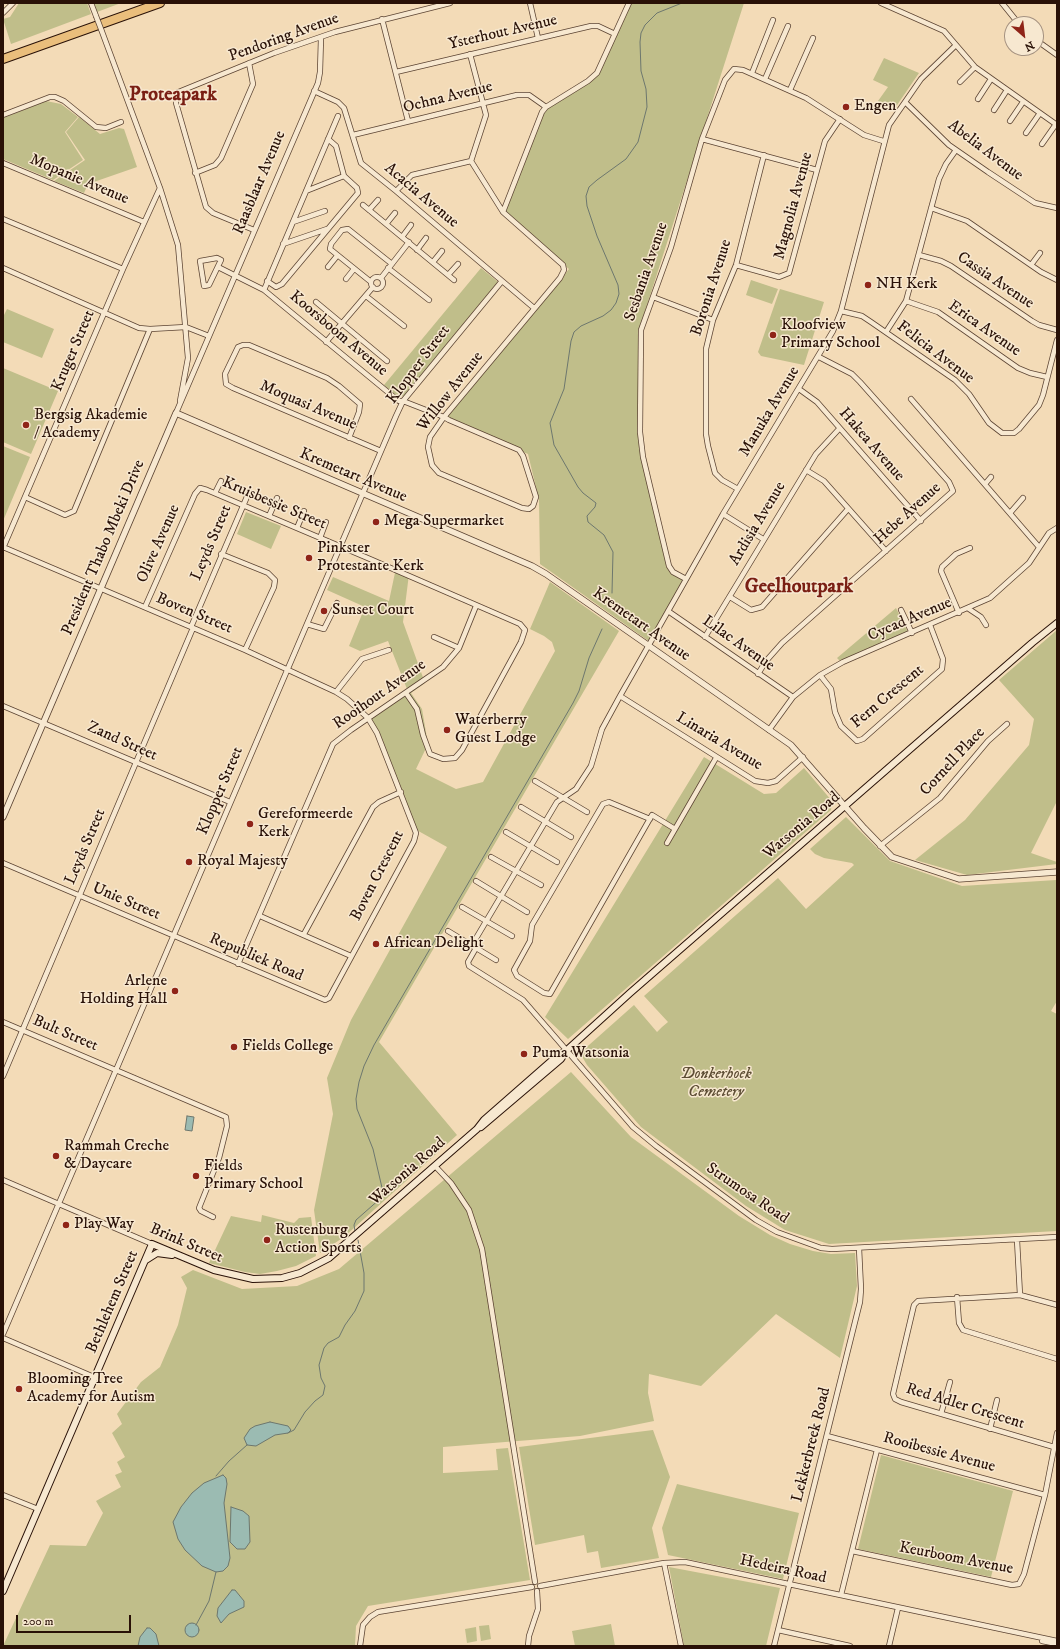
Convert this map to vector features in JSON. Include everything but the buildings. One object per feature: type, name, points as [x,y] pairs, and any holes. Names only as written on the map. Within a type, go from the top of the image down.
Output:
[{"type":"highway","points":[[3,59],[160,3]]},
{"type":"main road","name":"Watsonia Road","points":[[339,1249],[477,1129],[487,1123],[562,1059],[566,1051],[637,987],[846,807],[1032,643],[1057,623]]},
{"type":"main road","name":"Brink Street","points":[[152,1244],[227,1275],[241,1278],[266,1279],[300,1273],[323,1261],[339,1249]]},
{"type":"main road","name":"Bethlehem Street","points":[[3,1591],[152,1244]]},
{"type":"main road","points":[[144,1263],[152,1255],[157,1253],[182,1257]]},
{"type":"street","points":[[3,13],[13,3]]},
{"type":"street","name":"President Thabo Mbeki Drive","points":[[3,817],[100,588],[180,405],[180,391],[188,358],[178,245],[160,188],[92,3]]},
{"type":"street","name":"Pendoring Avenue","points":[[195,173],[175,100],[176,93],[248,63],[321,38],[382,19],[450,3]]},
{"type":"street","points":[[530,3],[538,38]]},
{"type":"street","points":[[503,212],[538,118],[546,107],[594,77],[629,3]]},
{"type":"street","points":[[881,3],[944,32],[975,67],[1056,125],[1042,144]]},
{"type":"street","points":[[1002,3],[1013,16]]},
{"type":"street","points":[[382,19],[408,122]]},
{"type":"street","points":[[773,20],[752,73],[816,103],[864,135],[884,141]]},
{"type":"street","name":"Ysterhout Avenue","points":[[396,72],[595,26],[615,34]]},
{"type":"street","points":[[765,79],[788,26]]},
{"type":"street","name":"Raasblaar Avenue","points":[[180,405],[314,91],[320,72],[321,38]]},
{"type":"street","points":[[790,90],[813,38]]},
{"type":"street","name":"Manuka Avenue","points":[[474,947],[486,921],[557,802],[576,789],[591,766],[602,729],[620,696],[723,514],[819,357],[833,331],[841,311],[889,125],[921,79],[956,45]]},
{"type":"street","points":[[1044,46],[1057,55]]},
{"type":"street","points":[[470,54],[486,119],[471,161],[492,198],[503,212]]},
{"type":"street","points":[[248,63],[253,84],[221,158],[216,165],[195,173],[208,210],[254,230]]},
{"type":"street","points":[[960,82],[975,67]]},
{"type":"street","name":"Sesbania Avenue","points":[[686,579],[674,572],[669,566],[641,443],[640,330],[653,297],[682,210],[702,139],[725,80],[734,69],[742,69],[752,73]]},
{"type":"street","points":[[978,99],[991,79]]},
{"type":"street","points":[[994,110],[1007,90]]},
{"type":"street","name":"Acacia Avenue","points":[[314,91],[341,105],[346,113],[361,164],[396,190],[534,308]]},
{"type":"street","name":"Ochna Avenue","points":[[353,135],[525,94],[534,98],[546,107]]},
{"type":"street","points":[[3,115],[50,97],[55,97],[64,101],[96,128],[106,128],[122,122]]},
{"type":"street","name":"Abelia Avenue","points":[[904,102],[956,150],[1034,203],[1057,208]]},
{"type":"street","points":[[1010,121],[1023,102]]},
{"type":"street","points":[[1026,133],[1040,113]]},
{"type":"street","points":[[264,290],[338,116]]},
{"type":"street","name":"Magnolia Avenue","points":[[736,265],[779,277],[789,273],[825,141],[840,119]]},
{"type":"street","points":[[267,281],[276,287],[279,286],[358,193],[357,188],[344,176],[336,146],[328,139]]},
{"type":"street","points":[[702,139],[817,170]]},
{"type":"street","points":[[886,332],[906,301],[942,171],[956,150]]},
{"type":"street","name":"Boronia Avenue","points":[[738,489],[722,480],[715,473],[708,446],[706,434],[706,349],[713,320],[736,265],[764,155]]},
{"type":"street","points":[[396,190],[412,175],[471,161]]},
{"type":"street","name":"Mopanie Avenue","points":[[3,163],[144,222]]},
{"type":"street","points":[[306,191],[344,176]]},
{"type":"street","name":"Kruger Street","points":[[3,547],[123,269],[160,188]]},
{"type":"street","points":[[369,210],[378,200]]},
{"type":"street","points":[[363,205],[454,280]]},
{"type":"street","points":[[931,208],[967,221],[1031,265],[1057,280]]},
{"type":"street","points":[[293,222],[325,211]]},
{"type":"street","name":"Willow Avenue","points":[[503,212],[563,265],[564,270],[560,278],[444,418],[427,443],[432,465],[435,470],[522,508],[529,509],[532,507]]},
{"type":"street","points":[[386,224],[395,213]]},
{"type":"street","points":[[3,219],[123,269]]},
{"type":"street","points":[[402,237],[411,225]]},
{"type":"street","points":[[373,288],[371,282],[330,249],[330,246],[342,230],[347,228],[392,264]]},
{"type":"street","points":[[283,244],[327,229]]},
{"type":"street","points":[[417,250],[426,238]]},
{"type":"street","points":[[381,278],[409,242]]},
{"type":"street","points":[[433,262],[442,251]]},
{"type":"street","points":[[1031,265],[1040,253]]},
{"type":"street","name":"Cassia Avenue","points":[[919,255],[941,261],[951,266],[1039,326],[1057,330]]},
{"type":"street","points":[[328,267],[337,256]]},
{"type":"street","name":"Koorsboom Avenue","points":[[220,258],[218,267],[209,285],[204,286],[200,261],[202,259],[220,258]]},
{"type":"street","points":[[448,275],[458,264]]},
{"type":"street","name":"Koorsboom Avenue","points":[[218,267],[235,277],[264,290],[395,398],[521,452],[536,497],[532,507]]},
{"type":"street","points":[[3,268],[139,328],[186,328],[209,336]]},
{"type":"street","points":[[388,268],[428,300]]},
{"type":"street","points":[[346,279],[354,269]]},
{"type":"street","points":[[371,282],[375,277],[381,278]]},
{"type":"street","points":[[373,288],[379,289],[382,286],[383,281],[381,278]]},
{"type":"street","name":"Klopper Street","points":[[3,1334],[174,937],[362,494],[403,402],[502,281]]},
{"type":"street","points":[[326,342],[373,288]]},
{"type":"street","points":[[366,296],[404,326]]},
{"type":"street","points":[[653,297],[713,320]]},
{"type":"street","name":"Erica Avenue","points":[[906,301],[938,312],[1018,368],[1030,373],[1047,377]]},
{"type":"street","points":[[316,302],[387,361]]},
{"type":"street","name":"Felicia Avenue","points":[[841,311],[862,316],[962,386],[990,423],[1002,433],[1014,433],[1024,425],[1042,399],[1057,340]]},
{"type":"street","points":[[25,498],[66,515],[74,511],[150,329]]},
{"type":"street","name":"Moquasi Avenue","points":[[349,438],[359,412],[360,404],[327,378],[249,345],[240,346],[235,351],[225,374],[226,384],[349,438],[381,451]]},
{"type":"street","name":"Hebe Avenue","points":[[758,674],[782,643],[950,495],[953,489],[952,486],[852,374],[819,357]]},
{"type":"street","name":"Hakea Avenue","points":[[799,389],[813,399],[921,521]]},
{"type":"street","points":[[911,399],[1039,547]]},
{"type":"street","name":"Kremetart Avenue","points":[[176,413],[532,566],[791,746],[803,757],[880,846],[897,859],[960,879],[1057,872]]},
{"type":"street","name":"Ardisia Avenue","points":[[705,637],[763,539],[820,448],[839,429]]},
{"type":"street","points":[[806,470],[824,481],[886,552]]},
{"type":"street","points":[[985,484],[991,477]]},
{"type":"street","points":[[215,493],[220,482]]},
{"type":"street","name":"Kruisbessie Street","points":[[196,491],[200,488],[215,493],[340,546],[523,627],[525,634],[461,753],[455,758],[443,759],[430,754],[423,735],[417,709],[406,693]]},
{"type":"street","name":"Olive Avenue","points":[[145,607],[196,491]]},
{"type":"street","name":"Leyds Street","points":[[3,1076],[136,763],[221,554],[249,492]]},
{"type":"street","points":[[270,516],[277,498]]},
{"type":"street","points":[[1010,513],[1023,498]]},
{"type":"street","points":[[730,597],[751,610],[762,607],[848,509]]},
{"type":"street","points":[[297,528],[304,511]]},
{"type":"street","points":[[723,514],[763,539]]},
{"type":"street","points":[[320,538],[326,522]]},
{"type":"street","name":"Cycad Avenue","points":[[769,730],[793,697],[820,675],[843,662],[969,609],[994,596],[1030,563],[1049,533],[1057,528]]},
{"type":"street","name":"Boven Street","points":[[3,547],[288,669],[336,692],[358,708],[368,718]]},
{"type":"street","points":[[958,613],[941,571],[942,567],[956,554],[970,548]]},
{"type":"street","points":[[221,554],[268,573],[275,580],[274,587],[245,650]]},
{"type":"street","points":[[307,624],[324,629],[337,603]]},
{"type":"street","name":"Rooihout Avenue","points":[[238,964],[333,744],[368,718],[443,667],[458,648],[476,606]]},
{"type":"street","points":[[969,609],[980,617],[986,625]]},
{"type":"street","points":[[901,610],[912,633]]},
{"type":"street","name":"Lilac Avenue","points":[[668,611],[793,697]]},
{"type":"street","name":"Fern Crescent","points":[[820,675],[831,689],[835,712],[841,726],[857,740],[863,739],[942,669],[944,659],[930,625]]},
{"type":"street","points":[[434,637],[458,648]]},
{"type":"street","points":[[336,692],[362,659],[390,650]]},
{"type":"street","name":"Linaria Avenue","points":[[620,696],[755,782],[768,783],[776,781],[803,757]]},
{"type":"street","name":"Zand Street","points":[[3,706],[230,802]]},
{"type":"street","name":"Boven Crescent","points":[[329,998],[415,836],[414,823],[381,740],[368,718]]},
{"type":"street","name":"Cornell Place","points":[[880,846],[940,798],[979,752],[1007,724]]},
{"type":"street","points":[[667,843],[716,758]]},
{"type":"street","points":[[535,781],[587,812]]},
{"type":"street","points":[[304,934],[373,807],[401,792]]},
{"type":"street","points":[[650,819],[610,802],[603,804],[532,925],[530,941],[514,970],[517,976],[544,993],[548,994],[552,992],[650,819],[652,815],[675,829]]},
{"type":"street","points":[[520,807],[571,837]]},
{"type":"street","points":[[506,832],[557,862]]},
{"type":"street","points":[[491,857],[541,886]]},
{"type":"street","name":"Unie Street","points":[[3,863],[174,937]]},
{"type":"street","points":[[476,881],[528,912]]},
{"type":"street","points":[[462,907],[512,936]]},
{"type":"street","points":[[260,916],[352,956]]},
{"type":"street","points":[[448,932],[496,960]]},
{"type":"street","name":"Republiek Road","points":[[174,937],[323,1000],[329,998]]},
{"type":"street","name":"Strumosa Road","points":[[474,947],[468,962],[469,966],[524,1000],[566,1051],[642,1135],[756,1220],[777,1232],[821,1248],[832,1249],[1057,1237]]},
{"type":"street","name":"Bult Street","points":[[3,1022],[224,1116],[227,1119],[219,1158],[199,1208],[201,1211],[213,1217]]},
{"type":"street","points":[[435,1166],[451,1183],[469,1210],[482,1249],[535,1582],[532,1587]]},
{"type":"street","name":"Brink Street","points":[[3,1180],[152,1244]]},
{"type":"street","points":[[1017,1240],[1020,1295]]},
{"type":"street","name":"Lekkerbreek Road","points":[[774,1646],[861,1296],[859,1248]]},
{"type":"street","name":"Red Adler Crescent","points":[[1054,1447],[897,1401],[894,1399],[893,1392],[915,1303],[921,1300],[1020,1295],[1057,1305]]},
{"type":"street","points":[[957,1298],[959,1323],[963,1330],[1057,1359]]},
{"type":"street","points":[[3,1338],[94,1377]]},
{"type":"street","points":[[941,1414],[950,1382]]},
{"type":"street","points":[[990,1429],[997,1400]]},
{"type":"street","name":"Keurboom Avenue","points":[[852,1551],[1015,1585],[1020,1582],[1024,1574],[1044,1495],[1057,1433]]},
{"type":"street","name":"Rooibessie Avenue","points":[[827,1436],[1044,1495]]},
{"type":"street","points":[[841,1595],[877,1450]]},
{"type":"street","points":[[3,1494],[38,1509]]},
{"type":"street","points":[[664,1562],[681,1646]]},
{"type":"street","name":"Hedeira Road","points":[[540,1586],[664,1562],[685,1562],[1057,1641]]},
{"type":"street","points":[[528,1646],[529,1636],[538,1610],[537,1591],[540,1586],[535,1582]]},
{"type":"street","points":[[360,1646],[363,1625],[374,1614],[532,1587],[537,1591]]},
{"type":"street","points":[[889,1646],[898,1608]]},
{"type":"street","points":[[778,1630],[850,1646]]},
{"type":"street","name":"Hedeira Road","points":[[1020,1634],[1057,1644]]},
{"type":"green space","points":[[19,3],[87,3],[91,14],[11,44],[3,19],[10,17]]},
{"type":"green space","points":[[94,3],[121,3],[97,12]]},
{"type":"green space","points":[[628,3],[744,3],[639,330],[639,446],[668,569],[686,579],[650,642],[540,564],[539,500],[528,454],[444,418],[569,269],[504,215],[544,107],[595,76]]},
{"type":"green space","points":[[884,58],[919,73],[893,111],[878,101],[888,87],[873,80]]},
{"type":"green space","points":[[46,101],[61,104],[78,117],[65,132],[83,160],[53,180],[3,159],[3,118]]},
{"type":"green space","points":[[79,117],[100,134],[119,128],[124,129],[137,167],[88,184],[84,193],[54,181],[85,160],[66,132]]},
{"type":"green space","points":[[481,268],[498,282],[404,396],[398,397],[384,385]]},
{"type":"green space","points":[[751,280],[778,289],[772,304],[746,295]]},
{"type":"green space","points":[[780,289],[824,302],[804,365],[761,356],[758,352]]},
{"type":"green space","points":[[7,309],[54,329],[42,358],[3,342],[3,317]]},
{"type":"green space","points":[[3,368],[58,391],[31,454],[3,442]]},
{"type":"green space","points":[[3,446],[30,457],[3,521]]},
{"type":"green space","points":[[246,512],[281,526],[271,549],[237,534]]},
{"type":"green space","points":[[396,568],[409,574],[403,622],[425,683],[411,693],[422,709],[428,744],[416,769],[456,789],[483,782],[555,651],[552,642],[530,629],[550,582],[619,631],[379,1042],[457,1135],[344,1237],[320,1253],[314,1210],[333,1114],[327,1078],[351,1020],[447,847],[413,828],[378,740],[365,717],[407,689],[388,641],[360,651],[349,646],[365,607],[327,590],[333,577],[389,601]]},
{"type":"green space","points":[[896,608],[908,632],[840,661],[837,658]]},
{"type":"green space","points":[[1057,630],[1057,801],[1031,853],[1057,862],[1057,864],[967,875],[915,860],[965,820],[1029,745],[1034,719],[999,680]]},
{"type":"green space","points":[[704,757],[764,794],[776,793],[804,768],[832,801],[831,810],[568,1039],[545,1017]]},
{"type":"green space","name":"Donkerhoek Cemetery","points":[[846,817],[890,861],[962,886],[1056,880],[1057,1001],[1051,1011],[1057,1014],[1057,1231],[829,1244],[785,1230],[746,1206],[641,1127],[587,1065],[580,1053],[634,1005],[657,1032],[668,1022],[644,996],[778,878],[806,909],[854,865],[852,863],[824,858],[815,854],[810,849]]},
{"type":"green space","points":[[571,1072],[631,1137],[739,1216],[770,1235],[790,1244],[813,1251],[831,1254],[855,1253],[857,1286],[840,1358],[776,1314],[701,1386],[649,1374],[648,1393],[654,1421],[580,1436],[443,1447],[443,1473],[498,1470],[496,1449],[508,1448],[530,1580],[368,1606],[356,1626],[355,1646],[3,1646],[50,1545],[86,1546],[103,1513],[96,1501],[121,1487],[115,1475],[122,1472],[117,1462],[125,1457],[112,1433],[122,1424],[117,1414],[141,1382],[160,1367],[178,1325],[187,1288],[181,1277],[193,1270],[242,1289],[297,1286],[339,1269]]},
{"type":"green space","name":"Rustenburg Action Sports","points":[[262,1215],[294,1223],[299,1218],[311,1217],[316,1256],[296,1266],[260,1274],[245,1272],[209,1263],[231,1216],[261,1222]]},
{"type":"green space","points":[[653,1430],[670,1477],[652,1528],[659,1558],[601,1568],[598,1551],[587,1553],[584,1535],[535,1545],[519,1447]]},
{"type":"green space","points":[[881,1455],[1013,1491],[991,1577],[858,1549]]},
{"type":"green space","points":[[677,1484],[799,1513],[783,1579],[668,1555],[662,1528]]},
{"type":"green space","points":[[669,1567],[780,1588],[766,1646],[684,1646]]},
{"type":"green space","points":[[611,1624],[615,1646],[575,1646],[572,1631]]},
{"type":"green space","points":[[489,1625],[491,1639],[481,1641],[479,1626]]},
{"type":"green space","points":[[476,1627],[477,1641],[467,1643],[465,1629]]},
{"type":"water","points":[[187,1116],[194,1117],[192,1131],[185,1130]]},
{"type":"water","points":[[270,1422],[288,1426],[291,1430],[288,1433],[275,1435],[256,1446],[247,1445],[244,1438],[250,1429]]},
{"type":"water","points":[[223,1475],[226,1478],[227,1484],[224,1503],[230,1558],[228,1566],[223,1571],[216,1572],[202,1566],[185,1550],[178,1539],[173,1522],[181,1507],[192,1493],[204,1483]]},
{"type":"water","points":[[231,1507],[243,1511],[249,1516],[250,1542],[245,1549],[237,1549],[230,1542]]},
{"type":"water","points":[[232,1590],[235,1590],[244,1601],[244,1607],[229,1614],[221,1623],[217,1616],[218,1608]]},
{"type":"water","points":[[192,1623],[197,1625],[199,1630],[197,1635],[192,1637],[187,1635],[185,1630],[187,1625]]},
{"type":"water","points":[[147,1628],[150,1628],[156,1634],[159,1646],[138,1646],[140,1637]]},
{"type":"waterway","points":[[612,593],[613,552],[604,535],[588,522],[587,516],[595,507],[596,503],[578,487],[554,445],[550,423],[564,389],[571,341],[574,332],[581,326],[603,316],[611,310],[616,303],[619,294],[618,285],[597,236],[587,206],[586,196],[589,187],[626,159],[638,142],[647,107],[646,89],[641,71],[641,33],[645,25],[657,13],[682,3]]},
{"type":"waterway","points":[[355,1231],[354,1225],[356,1220],[381,1198],[383,1192],[373,1149],[357,1109],[356,1099],[364,1066],[374,1045],[573,703],[579,691],[589,658],[602,629]]},
{"type":"waterway","points":[[288,1433],[294,1430],[305,1412],[323,1395],[325,1386],[321,1378],[319,1365],[324,1348],[328,1343],[339,1337],[355,1311],[364,1291],[364,1273],[358,1240]]},
{"type":"waterway","points":[[216,1476],[229,1461],[247,1445]]},
{"type":"waterway","points":[[196,1625],[209,1601],[216,1572]]},
{"type":"place","name":"Engen","points":[[846,107]]},
{"type":"place","name":"NH Kerk","points":[[868,285]]},
{"type":"place","name":"Kloofview Primary School","points":[[773,335]]},
{"type":"place","name":"Bergsig Akademie / Academy","points":[[26,425]]},
{"type":"place","name":"Mega Supermarket","points":[[376,522]]},
{"type":"place","name":"Pinkster Protestante Kerk","points":[[309,558]]},
{"type":"place","name":"Sunset Court","points":[[324,611]]},
{"type":"place","name":"Waterberry Guest Lodge","points":[[447,730]]},
{"type":"place","name":"Gereformeerde Kerk","points":[[250,824]]},
{"type":"place","name":"Royal Majesty","points":[[189,862]]},
{"type":"place","name":"African Delight","points":[[376,944]]},
{"type":"place","name":"Arlene Holding Hall","points":[[175,991]]},
{"type":"place","name":"Fields College","points":[[234,1047]]},
{"type":"place","name":"Puma Watsonia","points":[[524,1054]]},
{"type":"place","name":"Rammah Creche & Daycare","points":[[56,1156]]},
{"type":"place","name":"Fields Primary School","points":[[196,1176]]},
{"type":"place","name":"Play Way","points":[[66,1225]]},
{"type":"place","name":"Rustenburg Action Sports","points":[[267,1240]]},
{"type":"place","name":"Blooming Tree Academy for Autism","points":[[19,1389]]},
{"type":"district","name":"Proteapark","points":[[173,96]]},
{"type":"district","name":"Geelhoutpark","points":[[799,588]]}]
